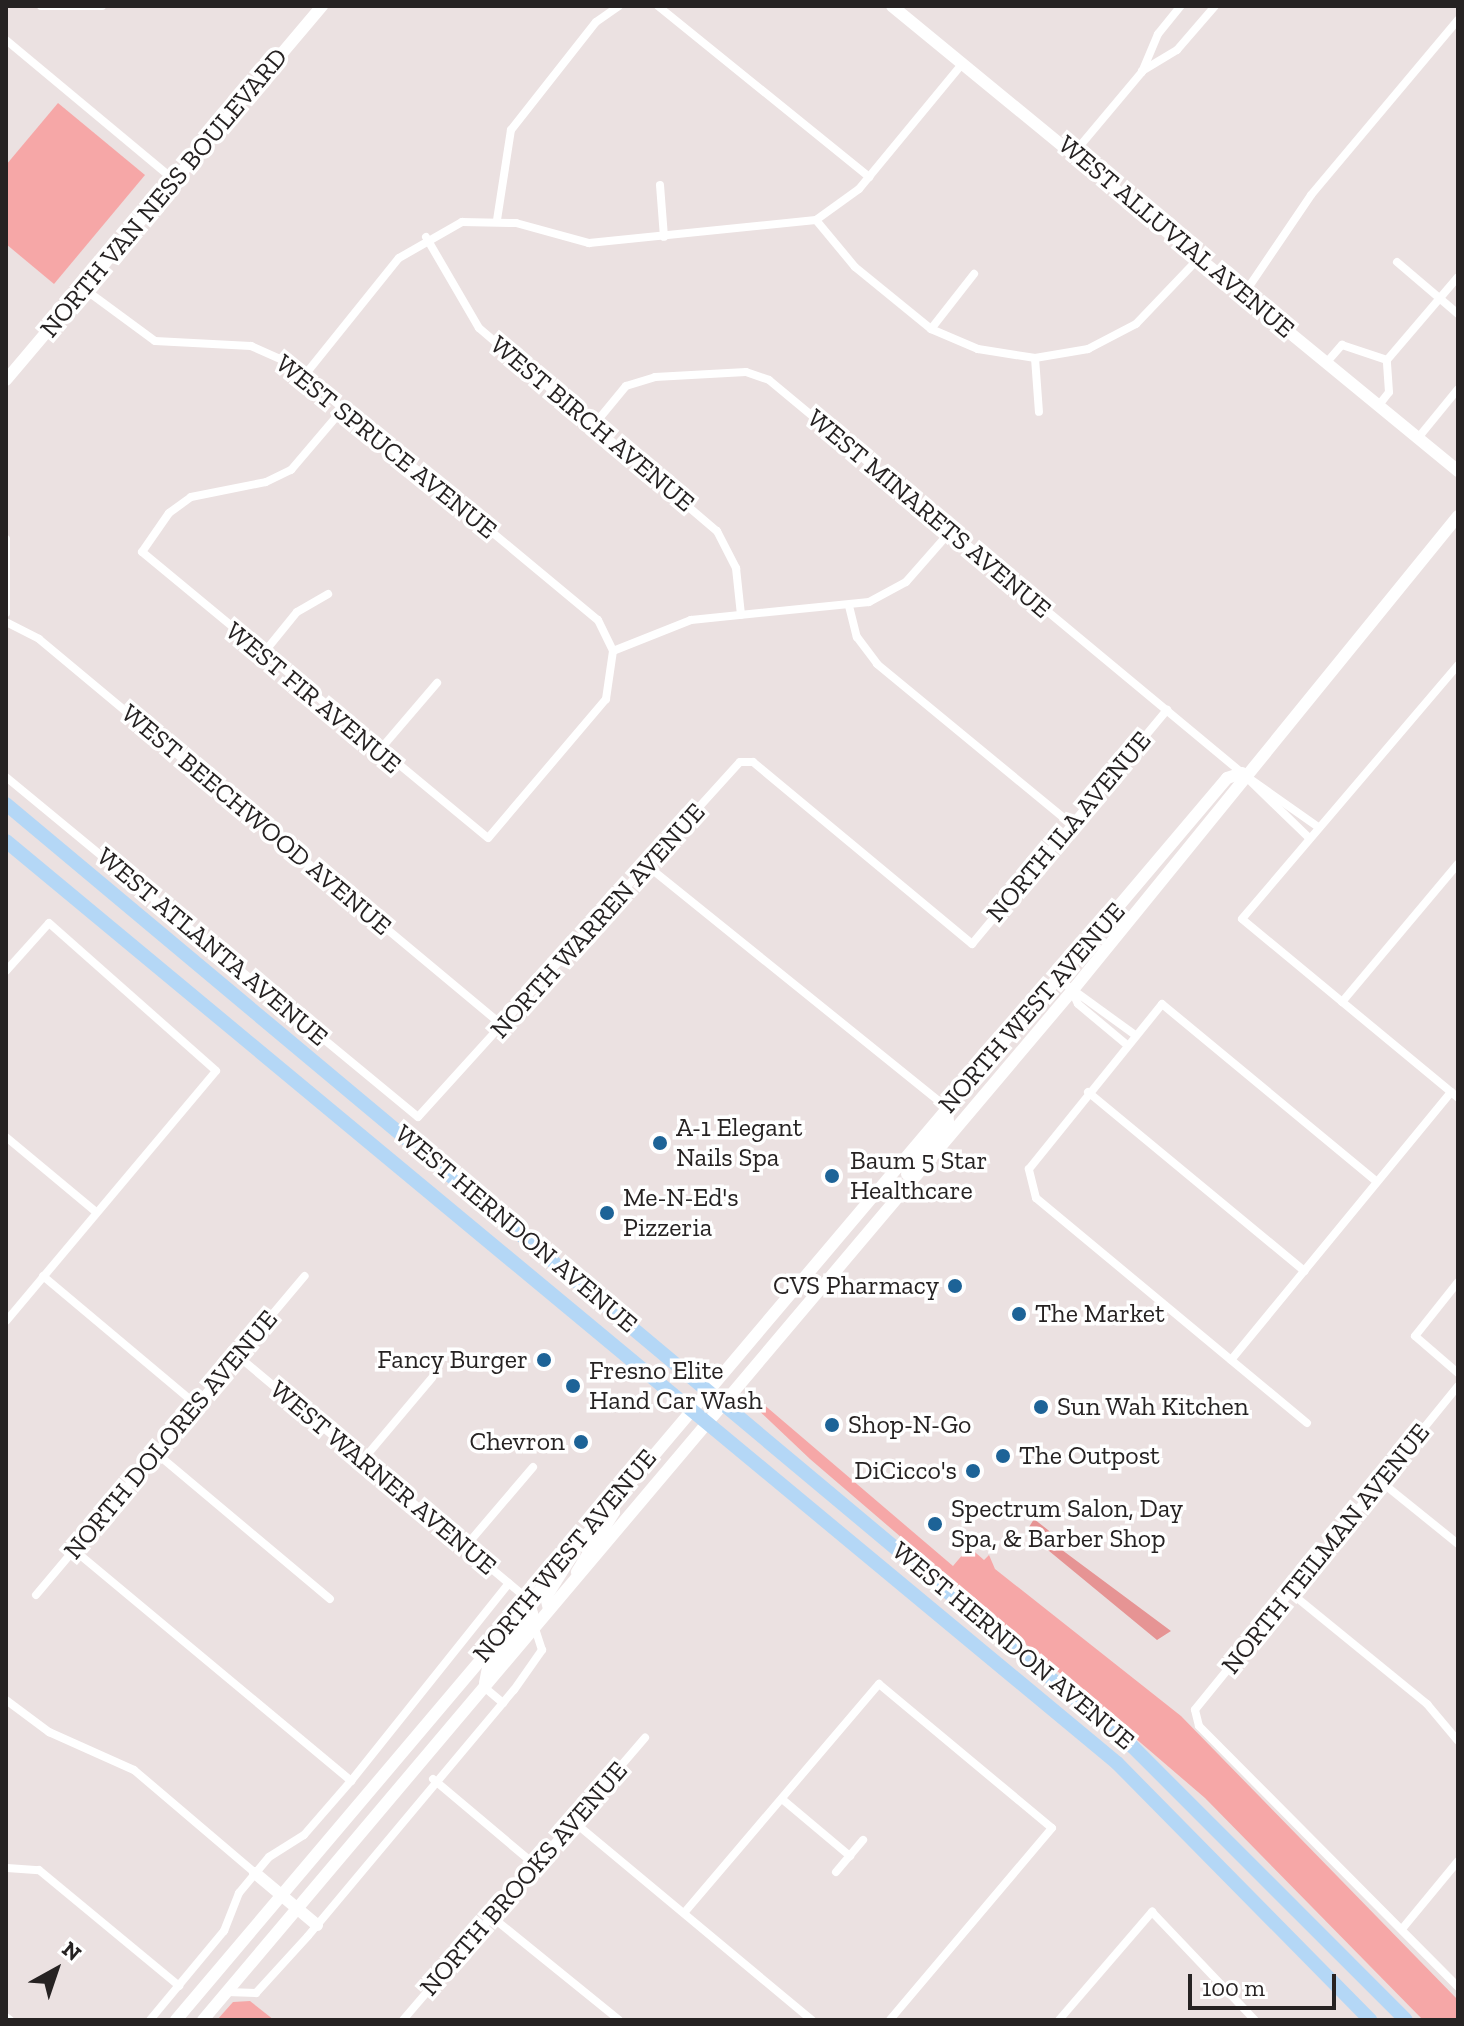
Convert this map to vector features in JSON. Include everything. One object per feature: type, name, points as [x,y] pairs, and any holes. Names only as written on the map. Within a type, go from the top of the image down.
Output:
[{"type":"main road","name":"WEST HERNDON AVENUE","points":[[6,804],[725,1401],[1156,1767],[1406,2020]]},
{"type":"main road","name":"WEST HERNDON AVENUE","points":[[6,841],[1117,1763],[1370,2020]]},
{"type":"street","points":[[41,6],[102,6]]},
{"type":"street","name":"NORTH VAN NESS BOULEVARD","points":[[6,380],[322,6]]},
{"type":"street","points":[[497,220],[511,130],[596,22],[619,6]]},
{"type":"street","points":[[658,6],[869,177]]},
{"type":"street","name":"WEST ALLUVIAL AVENUE","points":[[892,6],[1458,471]]},
{"type":"street","points":[[1074,153],[1142,72],[1158,34],[1181,6]]},
{"type":"street","points":[[1142,72],[1177,50],[1215,6]]},
{"type":"street","points":[[1244,294],[1311,195],[1458,20]]},
{"type":"street","points":[[6,40],[174,180]]},
{"type":"street","points":[[304,376],[399,258],[426,237],[462,222],[497,220],[568,241],[664,237],[816,220],[869,177],[963,63]]},
{"type":"street","points":[[660,185],[664,237]]},
{"type":"street","points":[[816,220],[855,267],[931,329],[978,349],[1035,358],[1088,349],[1136,324],[1200,257]]},
{"type":"street","name":"WEST BIRCH AVENUE","points":[[426,237],[479,328],[717,531],[736,568],[741,615]]},
{"type":"street","points":[[1397,262],[1458,314]]},
{"type":"street","points":[[931,329],[974,274]]},
{"type":"street","points":[[1379,405],[1389,392],[1387,360],[1458,277]]},
{"type":"street","name":"WEST SPRUCE AVENUE","points":[[83,288],[155,341],[251,346],[304,376],[598,620],[613,651]]},
{"type":"street","points":[[1327,362],[1342,345],[1387,360]]},
{"type":"street","points":[[1035,358],[1039,412]]},
{"type":"street","name":"WEST MINARETS AVENUE","points":[[593,426],[626,386],[688,371],[746,372],[769,380],[1242,773],[1309,838]]},
{"type":"street","points":[[1418,438],[1458,389]]},
{"type":"street","name":"WEST FIR AVENUE","points":[[343,409],[291,470],[266,482],[191,497],[169,513],[142,552],[378,752],[488,838],[599,710],[611,686],[613,651]]},
{"type":"street","name":"NORTH WEST AVENUE","points":[[203,2020],[1072,991],[1239,789],[1242,773],[1458,516]]},
{"type":"street","points":[[613,651],[691,620],[849,606],[896,590],[950,532]]},
{"type":"street","points":[[6,539],[6,613]]},
{"type":"street","points":[[262,655],[297,612],[328,594]]},
{"type":"street","points":[[849,606],[857,637],[877,664],[1071,824]]},
{"type":"street","name":"WEST BEECHWOOD AVENUE","points":[[6,622],[39,639],[502,1025]]},
{"type":"street","points":[[1231,1360],[1377,1182],[1454,1095],[1242,919],[1457,664]]},
{"type":"street","points":[[378,752],[437,683]]},
{"type":"street","name":"NORTH ILA AVENUE","points":[[972,944],[1167,710]]},
{"type":"street","name":"NORTH WARREN AVENUE","points":[[418,1117],[594,917],[650,868],[746,760],[972,944]]},
{"type":"street","name":"WEST MINARETS AVENUE","points":[[1242,773],[1318,827]]},
{"type":"street","name":"NORTH WEST AVENUE","points":[[176,2020],[690,1408],[1227,778],[1242,773]]},
{"type":"street","name":"WEST ATLANTA AVENUE","points":[[6,777],[418,1117]]},
{"type":"street","points":[[1342,1002],[1458,864]]},
{"type":"street","points":[[650,868],[947,1108],[948,1122],[907,1172],[906,1185]]},
{"type":"street","points":[[6,971],[49,923],[216,1071],[6,1321]]},
{"type":"street","points":[[1058,979],[1072,991],[1078,1004],[1127,1045]]},
{"type":"street","points":[[1072,991],[1086,994],[1135,1035]]},
{"type":"street","points":[[1307,1423],[1036,1198],[1028,1179],[1034,1158],[1162,1004],[1377,1182]]},
{"type":"street","points":[[1088,1092],[1304,1271]]},
{"type":"street","points":[[6,1137],[96,1212]]},
{"type":"street","points":[[43,1276],[197,1405]]},
{"type":"street","name":"NORTH DOLORES AVENUE","points":[[36,1595],[305,1276]]},
{"type":"street","points":[[1458,1282],[1415,1336],[1458,1373]]},
{"type":"street","name":"WEST WARNER AVENUE","points":[[238,1356],[529,1600]]},
{"type":"street","points":[[362,1461],[432,1378]]},
{"type":"street","name":"NORTH TEILMAN AVENUE","points":[[1402,1929],[1199,1726],[1195,1710],[1458,1386]]},
{"type":"street","points":[[156,1453],[330,1599]]},
{"type":"street","points":[[465,1547],[533,1467]]},
{"type":"street","points":[[1380,1481],[1458,1544]]},
{"type":"street","points":[[575,1578],[614,1512],[613,1500]]},
{"type":"street","points":[[549,1609],[546,1597],[576,1544]]},
{"type":"street","points":[[74,1550],[351,1781]]},
{"type":"street","points":[[150,2020],[224,1931],[255,1873],[304,1835],[509,1583]]},
{"type":"street","points":[[1291,1593],[1427,1704],[1458,1741]]},
{"type":"street","points":[[503,1703],[484,1687],[488,1667],[532,1614],[529,1600]]},
{"type":"street","points":[[227,1992],[256,1993],[317,1925],[433,1779],[503,1703],[542,1650],[535,1628]]},
{"type":"street","points":[[684,1913],[879,1684],[1052,1828],[890,2020]]},
{"type":"street","points":[[6,1700],[49,1732],[134,1770],[317,1925]]},
{"type":"street","name":"NORTH BROOKS AVENUE","points":[[403,2020],[487,1913],[574,1822],[645,1738]]},
{"type":"street","points":[[433,1779],[535,1865]]},
{"type":"street","points":[[782,1799],[850,1856]]},
{"type":"street","points":[[574,1822],[812,2020]]},
{"type":"street","points":[[836,1872],[863,1840]]},
{"type":"street","points":[[1458,1861],[1402,1929],[1458,1987]]},
{"type":"street","points":[[7,1868],[39,1870],[179,1986]]},
{"type":"street","points":[[1059,2020],[1152,1912],[1255,2020]]},
{"type":"street","points":[[487,1913],[619,2020]]},
{"type":"shaded area","points":[[58,103],[145,175],[54,284],[6,244],[6,165]]},
{"type":"shaded area","points":[[749,1392],[953,1566],[969,1547],[984,1560],[989,1555],[995,1569],[1181,1716],[1458,2000],[1458,2020],[1423,2020],[1205,1798],[810,1459],[752,1404]]},
{"type":"shaded area","points":[[1034,1519],[1062,1541],[1058,1547],[1171,1631],[1157,1640],[1026,1532]]},
{"type":"shaded area","points":[[250,2001],[274,2020],[217,2020],[233,2002]]},
{"type":"place","name":"A-1 Elegant Nails Spa","points":[[660,1143]]},
{"type":"place","name":"Baum 5 Star Healthcare","points":[[832,1176]]},
{"type":"place","name":"Me-N-Ed's Pizzeria","points":[[607,1213]]},
{"type":"place","name":"CVS Pharmacy","points":[[955,1286]]},
{"type":"place","name":"The Market","points":[[1019,1314]]},
{"type":"place","name":"Fancy Burger","points":[[544,1360]]},
{"type":"place","name":"Fresno Elite Hand Car Wash","points":[[573,1386]]},
{"type":"place","name":"Sun Wah Kitchen","points":[[1041,1407]]},
{"type":"place","name":"Shop-N-Go","points":[[832,1425]]},
{"type":"place","name":"Chevron","points":[[581,1442]]},
{"type":"place","name":"The Outpost","points":[[1003,1456]]},
{"type":"place","name":"DiCicco's","points":[[973,1471]]},
{"type":"place","name":"Spectrum Salon, Day Spa, & Barber Shop","points":[[935,1524]]}]
